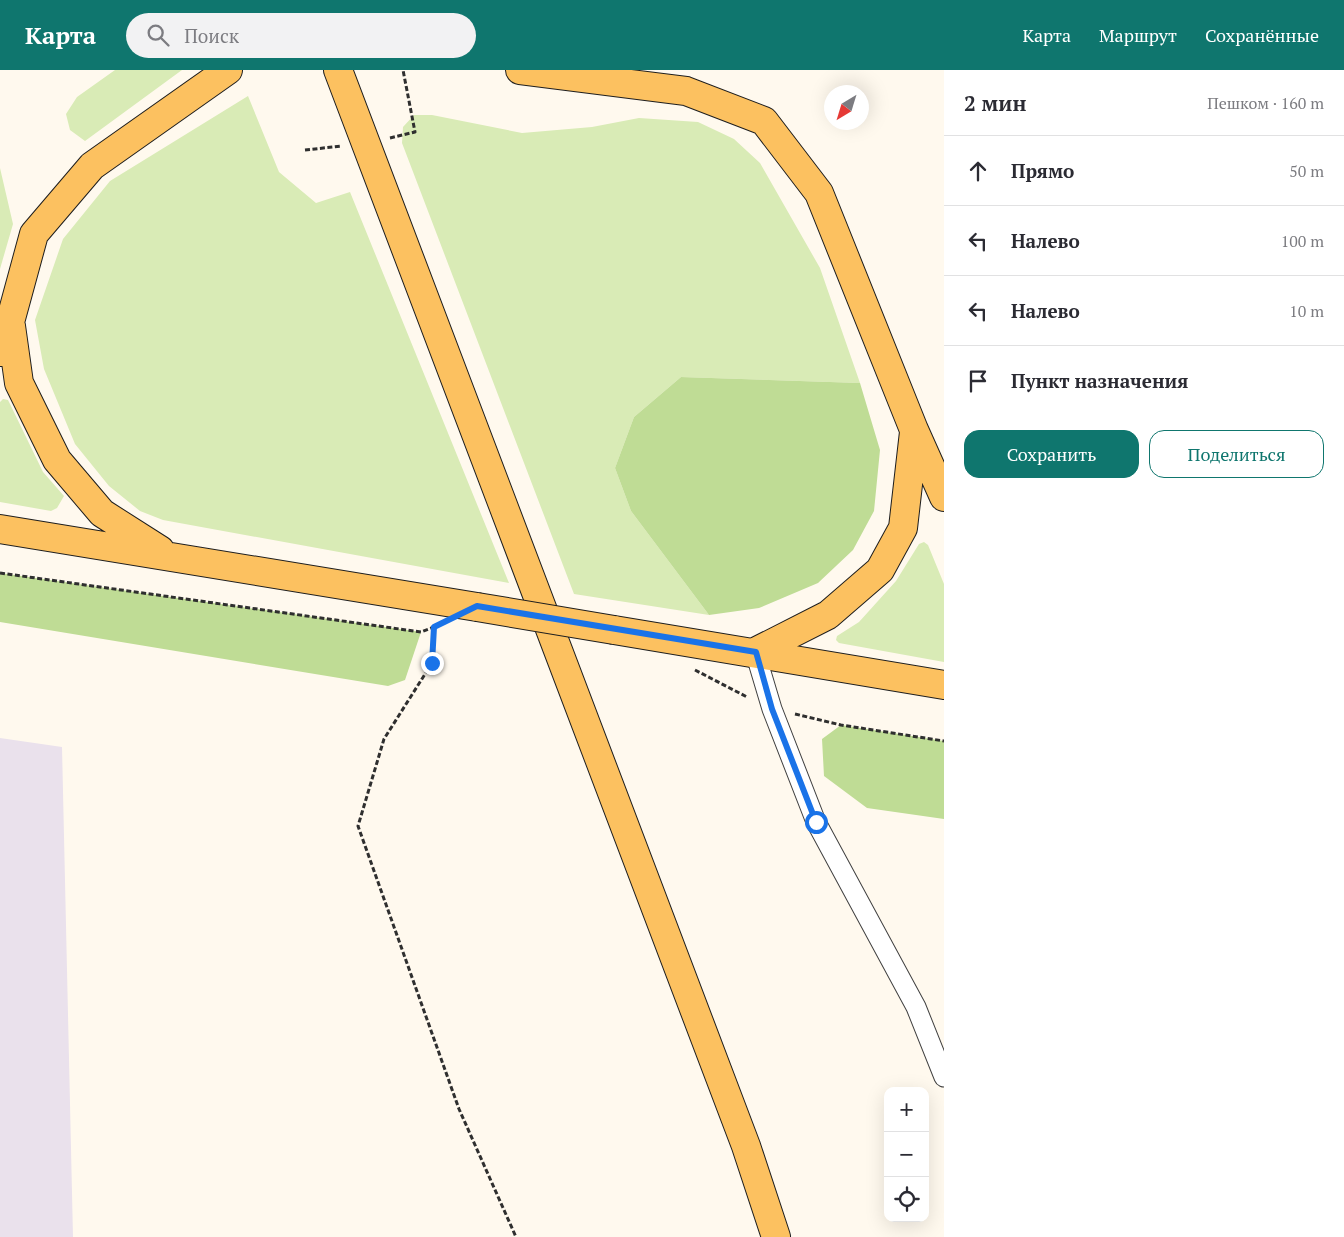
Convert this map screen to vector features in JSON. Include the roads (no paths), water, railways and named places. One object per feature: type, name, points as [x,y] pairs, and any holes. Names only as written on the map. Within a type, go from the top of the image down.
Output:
[{"type":"main road","points":[[0,352],[34,234],[92,166],[228,70]]},
{"type":"main road","points":[[338,70],[746,1146],[776,1237]]},
{"type":"main road","points":[[520,70],[686,91],[764,121],[819,194],[914,430],[944,497]]},
{"type":"main road","points":[[10,322],[19,382],[57,460],[102,513],[169,556]]},
{"type":"main road","points":[[756,652],[828,616],[880,570],[903,528],[914,430]]},
{"type":"main road","points":[[0,529],[169,556],[440,612],[477,606],[944,685]]},
{"type":"street","points":[[756,652],[772,709],[816,822],[916,1007],[944,1077]]}]
